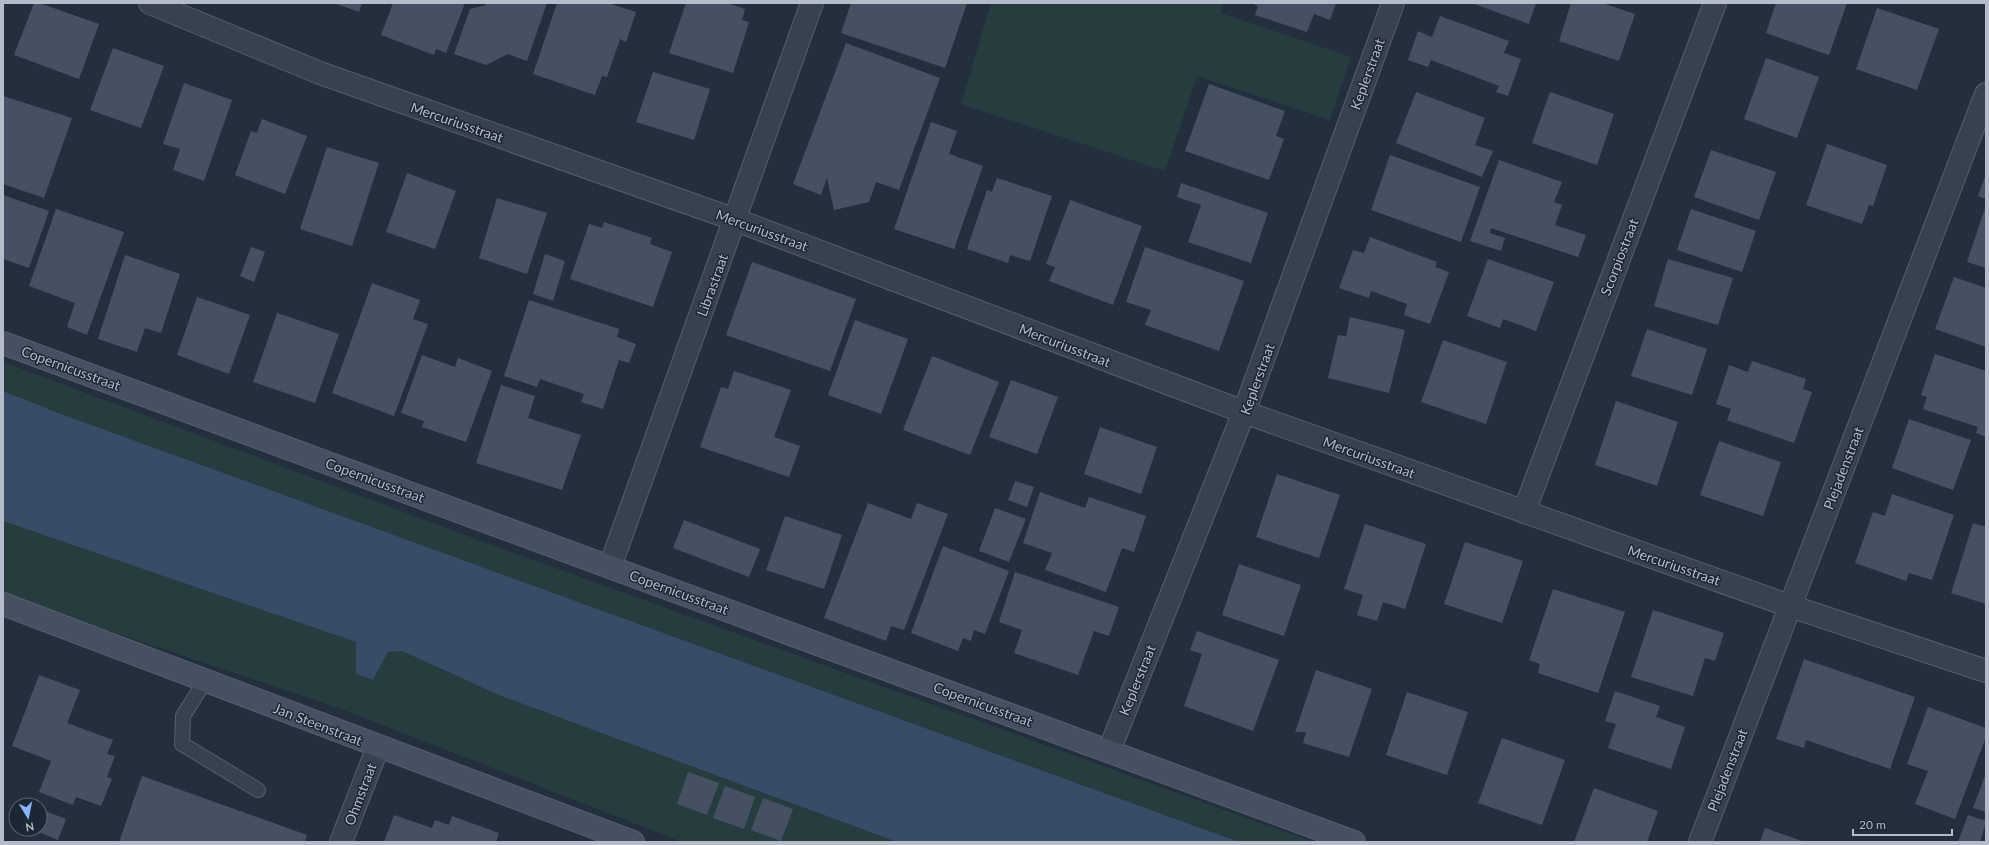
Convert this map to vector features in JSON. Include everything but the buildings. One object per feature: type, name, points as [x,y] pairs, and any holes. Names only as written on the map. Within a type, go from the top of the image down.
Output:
[{"type":"street","name":"Mercuriusstraat","points":[[150,3],[320,74],[736,220],[1244,412],[1790,606],[1986,670]]},
{"type":"street","name":"Librastraat","points":[[610,567],[736,220],[812,3]]},
{"type":"street","name":"Keplerstraat","points":[[1109,751],[1244,412],[1394,3]]},
{"type":"street","name":"Scorpiostraat","points":[[1524,512],[1715,3]]},
{"type":"street","name":"Plejadenstraat","points":[[1700,842],[1986,94]]},
{"type":"street","name":"Copernicusstraat","points":[[3,343],[1354,842]]},
{"type":"street","name":"Jan Steenstraat","points":[[3,604],[378,747],[634,842]]},
{"type":"street","name":"Ohmstraat","points":[[341,842],[378,747]]},
{"type":"lane","points":[[205,681],[183,716],[182,744],[258,790]]},
{"type":"green space","points":[[991,3],[1224,3],[1221,13],[1351,57],[1330,120],[1197,76],[1165,171],[961,104]]},
{"type":"green space","points":[[3,362],[481,541],[1313,842],[1239,842],[61,414],[3,391]]},
{"type":"green space","points":[[3,521],[356,642],[356,674],[373,680],[388,652],[402,651],[501,696],[897,842],[682,842],[344,710],[3,595]]},
{"type":"water","points":[[3,391],[61,414],[1239,842],[897,842],[501,696],[402,651],[388,652],[373,680],[356,674],[356,642],[3,521]]}]
